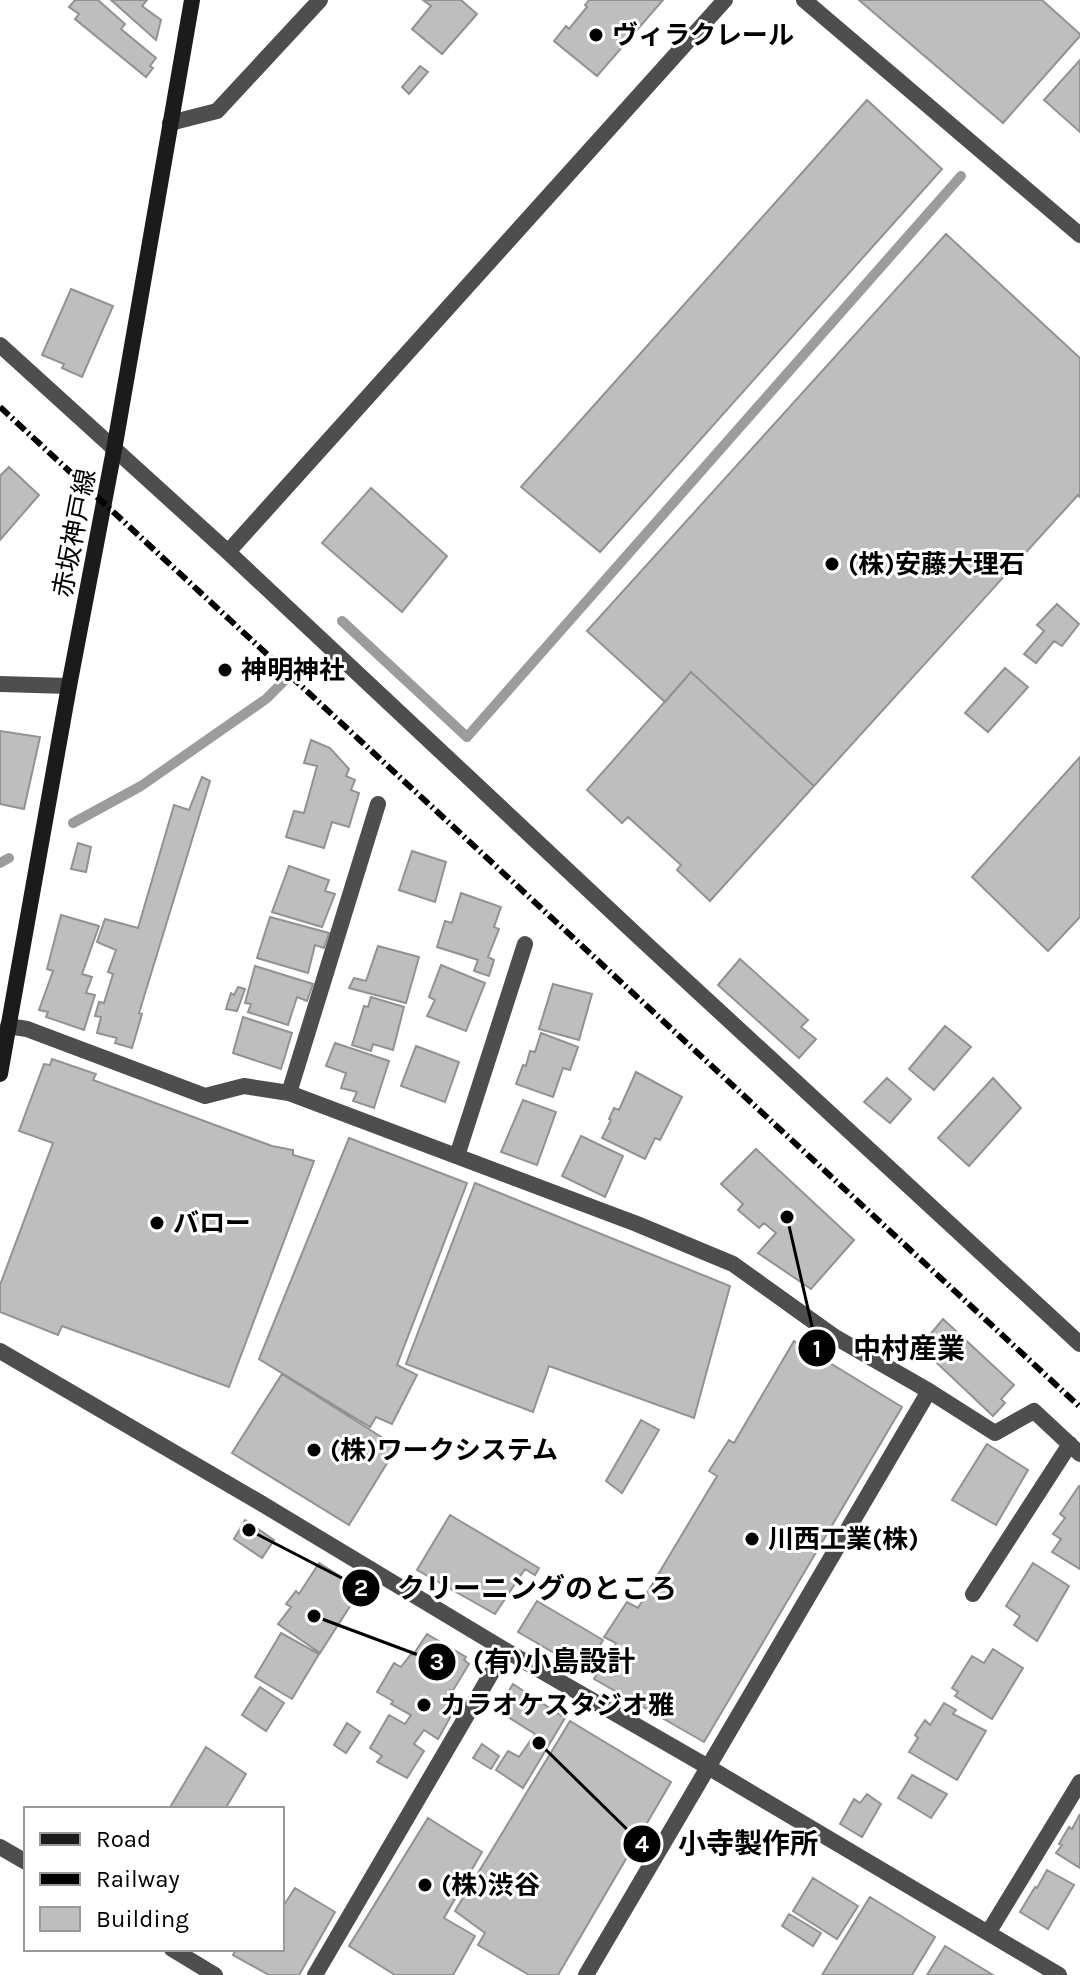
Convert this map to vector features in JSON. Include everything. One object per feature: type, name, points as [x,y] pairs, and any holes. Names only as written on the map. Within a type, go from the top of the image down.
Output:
[{"type":"main road","name":"赤坂神戸線","points":[[0,1074],[114,450],[192,0]]},
{"type":"street","points":[[170,123],[217,111],[320,0]]},
{"type":"street","points":[[228,552],[725,0]]},
{"type":"street","points":[[804,0],[1080,235]]},
{"type":"street","points":[[0,345],[228,552],[653,951],[1080,1344]]},
{"type":"street","points":[[0,684],[69,686]]},
{"type":"street","points":[[289,1093],[378,804]]},
{"type":"street","points":[[457,1156],[525,944]]},
{"type":"street","points":[[8,1026],[27,1029],[205,1096],[244,1086],[289,1093],[457,1156],[733,1264],[835,1337],[995,1433],[1034,1411],[1075,1449],[973,1594]]},
{"type":"street","points":[[0,1351],[1059,1975]]},
{"type":"street","points":[[586,1975],[929,1391]]},
{"type":"street","points":[[315,1975],[505,1650]]},
{"type":"street","points":[[988,1933],[1080,1782]]},
{"type":"street","points":[[0,1847],[24,1861]]},
{"type":"street","points":[[175,1951],[215,1975]]},
{"type":"building","points":[[75,0],[98,0],[125,24],[121,29],[156,58],[146,77],[75,19],[79,14],[69,7]]},
{"type":"building","points":[[111,0],[147,0],[142,6],[161,20],[156,40]]},
{"type":"building","points":[[423,0],[461,0],[477,14],[442,54],[412,29],[431,6]]},
{"type":"building","name":"ヴィラクレール","points":[[589,0],[663,0],[597,76],[554,41],[566,26],[569,29]]},
{"type":"building","points":[[859,0],[1042,0],[1080,36],[1003,123]]},
{"type":"building","points":[[1080,60],[1080,132],[1044,100]]},
{"type":"building","points":[[420,66],[428,72],[409,94],[402,87]]},
{"type":"building","points":[[867,100],[942,169],[600,552],[521,487]]},
{"type":"building","name":"(株)安藤大理石","points":[[946,234],[1080,358],[1080,497],[1078,495],[814,786],[691,672],[665,702],[587,631]]},
{"type":"building","points":[[71,289],[113,306],[82,377],[62,368],[64,364],[42,355]]},
{"type":"building","points":[[9,467],[39,495],[0,540],[0,476]]},
{"type":"building","points":[[371,488],[447,556],[402,612],[322,543]]},
{"type":"building","points":[[1057,604],[1079,624],[1062,646],[1054,641],[1036,663],[1024,654],[1044,631],[1037,625]]},
{"type":"building","name":"神明神社","points":[[225,663],[231,668],[224,676],[219,672]]},
{"type":"building","points":[[1005,668],[1028,687],[988,732],[965,713]]},
{"type":"building","points":[[691,672],[814,786],[710,901],[677,870],[681,865],[628,817],[622,823],[587,790]]},
{"type":"building","points":[[0,731],[40,737],[24,809],[0,804]]},
{"type":"building","points":[[311,740],[330,748],[349,769],[346,776],[355,780],[351,790],[359,793],[349,827],[332,822],[324,848],[286,837],[294,811],[304,813],[317,766],[304,763]]},
{"type":"building","points":[[1080,757],[1080,917],[1048,951],[972,877]]},
{"type":"building","points":[[202,777],[210,781],[139,1013],[142,1014],[132,1048],[115,1043],[117,1038],[97,1033],[101,1017],[95,1016],[99,1002],[104,1003],[113,974],[108,972],[116,950],[97,942],[105,919],[138,928],[174,805],[189,810]]},
{"type":"building","points":[[78,843],[91,847],[86,872],[71,869]]},
{"type":"building","points":[[412,851],[446,862],[435,902],[399,890]]},
{"type":"building","points":[[289,866],[329,880],[325,891],[335,894],[322,927],[272,912]]},
{"type":"building","points":[[461,893],[501,907],[494,927],[499,929],[488,957],[494,960],[489,976],[474,971],[478,960],[437,947],[445,921],[452,923]]},
{"type":"building","points":[[61,915],[99,926],[82,974],[92,977],[86,993],[95,995],[84,1030],[46,1017],[48,1012],[39,1010],[53,971],[47,969]]},
{"type":"building","points":[[270,917],[329,933],[324,948],[315,945],[308,973],[257,958]]},
{"type":"building","points":[[378,946],[419,957],[406,1003],[349,988],[354,978],[366,981]]},
{"type":"building","points":[[740,959],[808,1020],[801,1027],[816,1039],[799,1058],[718,985]]},
{"type":"building","points":[[441,965],[485,983],[466,1031],[427,1016],[435,1000],[429,997]]},
{"type":"building","points":[[255,966],[313,984],[307,1001],[297,997],[288,1025],[248,1012],[251,1004],[245,1003]]},
{"type":"building","points":[[553,984],[592,994],[579,1040],[539,1029]]},
{"type":"building","points":[[238,987],[245,989],[237,1011],[226,1009],[231,993],[234,995]]},
{"type":"building","points":[[371,997],[404,1007],[393,1050],[373,1044],[371,1051],[352,1045],[364,1006],[368,1007]]},
{"type":"building","points":[[243,1017],[292,1033],[281,1069],[233,1053]]},
{"type":"building","points":[[945,1026],[971,1047],[934,1090],[909,1069]]},
{"type":"building","points":[[541,1033],[578,1047],[570,1070],[563,1068],[553,1097],[516,1084],[530,1051],[535,1052]]},
{"type":"building","points":[[335,1043],[389,1061],[374,1108],[353,1101],[357,1092],[341,1088],[346,1073],[326,1066]]},
{"type":"building","points":[[416,1046],[459,1062],[445,1102],[401,1086]]},
{"type":"building","name":"バロー","points":[[52,1059],[96,1074],[93,1080],[272,1146],[293,1150],[293,1155],[314,1161],[229,1387],[62,1326],[58,1335],[0,1312],[0,1285],[53,1143],[19,1131],[44,1064],[50,1065]]},
{"type":"building","points":[[636,1072],[682,1097],[660,1140],[655,1138],[645,1159],[602,1138],[614,1108],[619,1110]]},
{"type":"building","points":[[887,1078],[911,1099],[890,1123],[864,1102]]},
{"type":"building","points":[[993,1078],[1021,1108],[969,1166],[938,1138]]},
{"type":"building","points":[[523,1100],[556,1112],[537,1165],[501,1152]]},
{"type":"building","points":[[581,1136],[623,1156],[605,1197],[562,1176]]},
{"type":"building","points":[[349,1138],[467,1183],[397,1365],[417,1375],[392,1424],[376,1417],[370,1427],[259,1359]]},
{"type":"building","points":[[756,1149],[854,1240],[811,1289],[758,1253],[776,1233],[764,1223],[759,1228],[738,1210],[743,1204],[721,1184]]},
{"type":"building","points":[[475,1183],[730,1286],[694,1418],[549,1366],[533,1412],[406,1364]]},
{"type":"building","points":[[943,1319],[1014,1385],[1001,1399],[1005,1403],[993,1416],[920,1347]]},
{"type":"building","name":"川西工業(株)","points":[[794,1341],[902,1407],[704,1742],[594,1679],[616,1643],[604,1637],[627,1602],[638,1608],[717,1476],[709,1471],[729,1440],[734,1443]]},
{"type":"building","name":"(株)ワークシステム","points":[[282,1374],[397,1447],[349,1525],[232,1453]]},
{"type":"building","points":[[641,1420],[659,1430],[622,1493],[606,1481]]},
{"type":"building","points":[[987,1444],[1028,1470],[996,1525],[952,1500]]},
{"type":"building","points":[[1079,1486],[1080,1569],[1052,1552],[1061,1539],[1053,1534],[1065,1518],[1060,1514]]},
{"type":"building","points":[[450,1515],[539,1568],[535,1575],[525,1569],[495,1614],[417,1570]]},
{"type":"building","points":[[245,1520],[274,1540],[262,1558],[234,1539]]},
{"type":"building","points":[[319,1563],[361,1589],[320,1653],[278,1624],[291,1607],[286,1604],[296,1591],[299,1594]]},
{"type":"building","points":[[1033,1563],[1069,1586],[1037,1641],[1014,1625],[1020,1616],[1006,1606]]},
{"type":"building","points":[[537,1601],[603,1640],[585,1671],[518,1632]]},
{"type":"building","points":[[281,1633],[319,1654],[292,1699],[255,1677]]},
{"type":"building","name":"カラオケスタジオ雅","points":[[427,1634],[466,1657],[464,1660],[469,1664],[444,1700],[456,1707],[438,1739],[424,1730],[414,1744],[424,1751],[407,1778],[377,1762],[382,1756],[370,1748],[389,1715],[405,1724],[411,1715],[377,1692],[394,1663],[401,1667]]},
{"type":"building","points":[[993,1649],[1023,1668],[992,1719],[955,1696],[958,1692],[952,1688],[972,1656],[984,1663]]},
{"type":"building","points":[[513,1684],[565,1718],[523,1788],[496,1770],[508,1751],[519,1757],[535,1734],[497,1710]]},
{"type":"building","points":[[260,1687],[284,1703],[266,1731],[242,1715]]},
{"type":"building","points":[[944,1703],[956,1710],[953,1714],[986,1731],[957,1780],[909,1752],[925,1720],[930,1725]]},
{"type":"building","points":[[570,1721],[671,1782],[558,1975],[529,1975],[478,1945],[485,1933],[455,1911]]},
{"type":"building","points":[[347,1723],[360,1732],[346,1753],[334,1745]]},
{"type":"building","points":[[482,1744],[499,1756],[491,1769],[473,1758]]},
{"type":"building","points":[[206,1747],[246,1774],[226,1807],[170,1807]]},
{"type":"building","points":[[912,1775],[947,1794],[931,1818],[898,1798]]},
{"type":"building","points":[[867,1794],[881,1804],[862,1837],[840,1824],[854,1799],[860,1803]]},
{"type":"building","points":[[1080,1814],[1080,1868],[1056,1853],[1069,1827],[1072,1829]]},
{"type":"building","name":"(株)渋谷","points":[[428,1818],[482,1852],[444,1918],[475,1936],[453,1975],[395,1975],[349,1946]]},
{"type":"building","points":[[1047,1870],[1074,1885],[1048,1929],[1020,1912]]},
{"type":"building","points":[[813,1878],[858,1906],[837,1939],[793,1911]]},
{"type":"building","points":[[295,1888],[335,1912],[299,1975],[269,1975],[233,1955],[235,1951],[284,1951],[284,1905]]},
{"type":"building","points":[[870,1897],[935,1937],[912,1975],[822,1975]]},
{"type":"building","points":[[789,1914],[821,1933],[813,1946],[782,1926]]},
{"type":"building","points":[[945,1946],[993,1975],[927,1975]]},
{"type":"waterway","points":[[342,621],[467,737],[961,176]]},
{"type":"waterway","points":[[73,823],[141,786],[266,699],[301,664]]},
{"type":"waterway","points":[[0,863],[9,858]]},
{"type":"railway","points":[[0,407],[1080,1407]]},
{"type":"place","name":"ヴィラクレール","points":[[596,35]]},
{"type":"place","name":"(株)安藤大理石","points":[[832,564]]},
{"type":"place","name":"神明神社","points":[[225,670]]},
{"type":"place","name":"中村産業","points":[[787,1217]]},
{"type":"place","name":"バロー","points":[[157,1223]]},
{"type":"place","name":"(株)ワークシステム","points":[[314,1450]]},
{"type":"place","name":"クリーニングのところ","points":[[249,1530]]},
{"type":"place","name":"川西工業(株)","points":[[752,1539]]},
{"type":"place","name":"(有)小島設計","points":[[314,1616]]},
{"type":"place","name":"カラオケスタジオ雅","points":[[424,1705]]},
{"type":"place","name":"小寺製作所","points":[[539,1743]]},
{"type":"place","name":"(株)渋谷","points":[[425,1885]]}]
